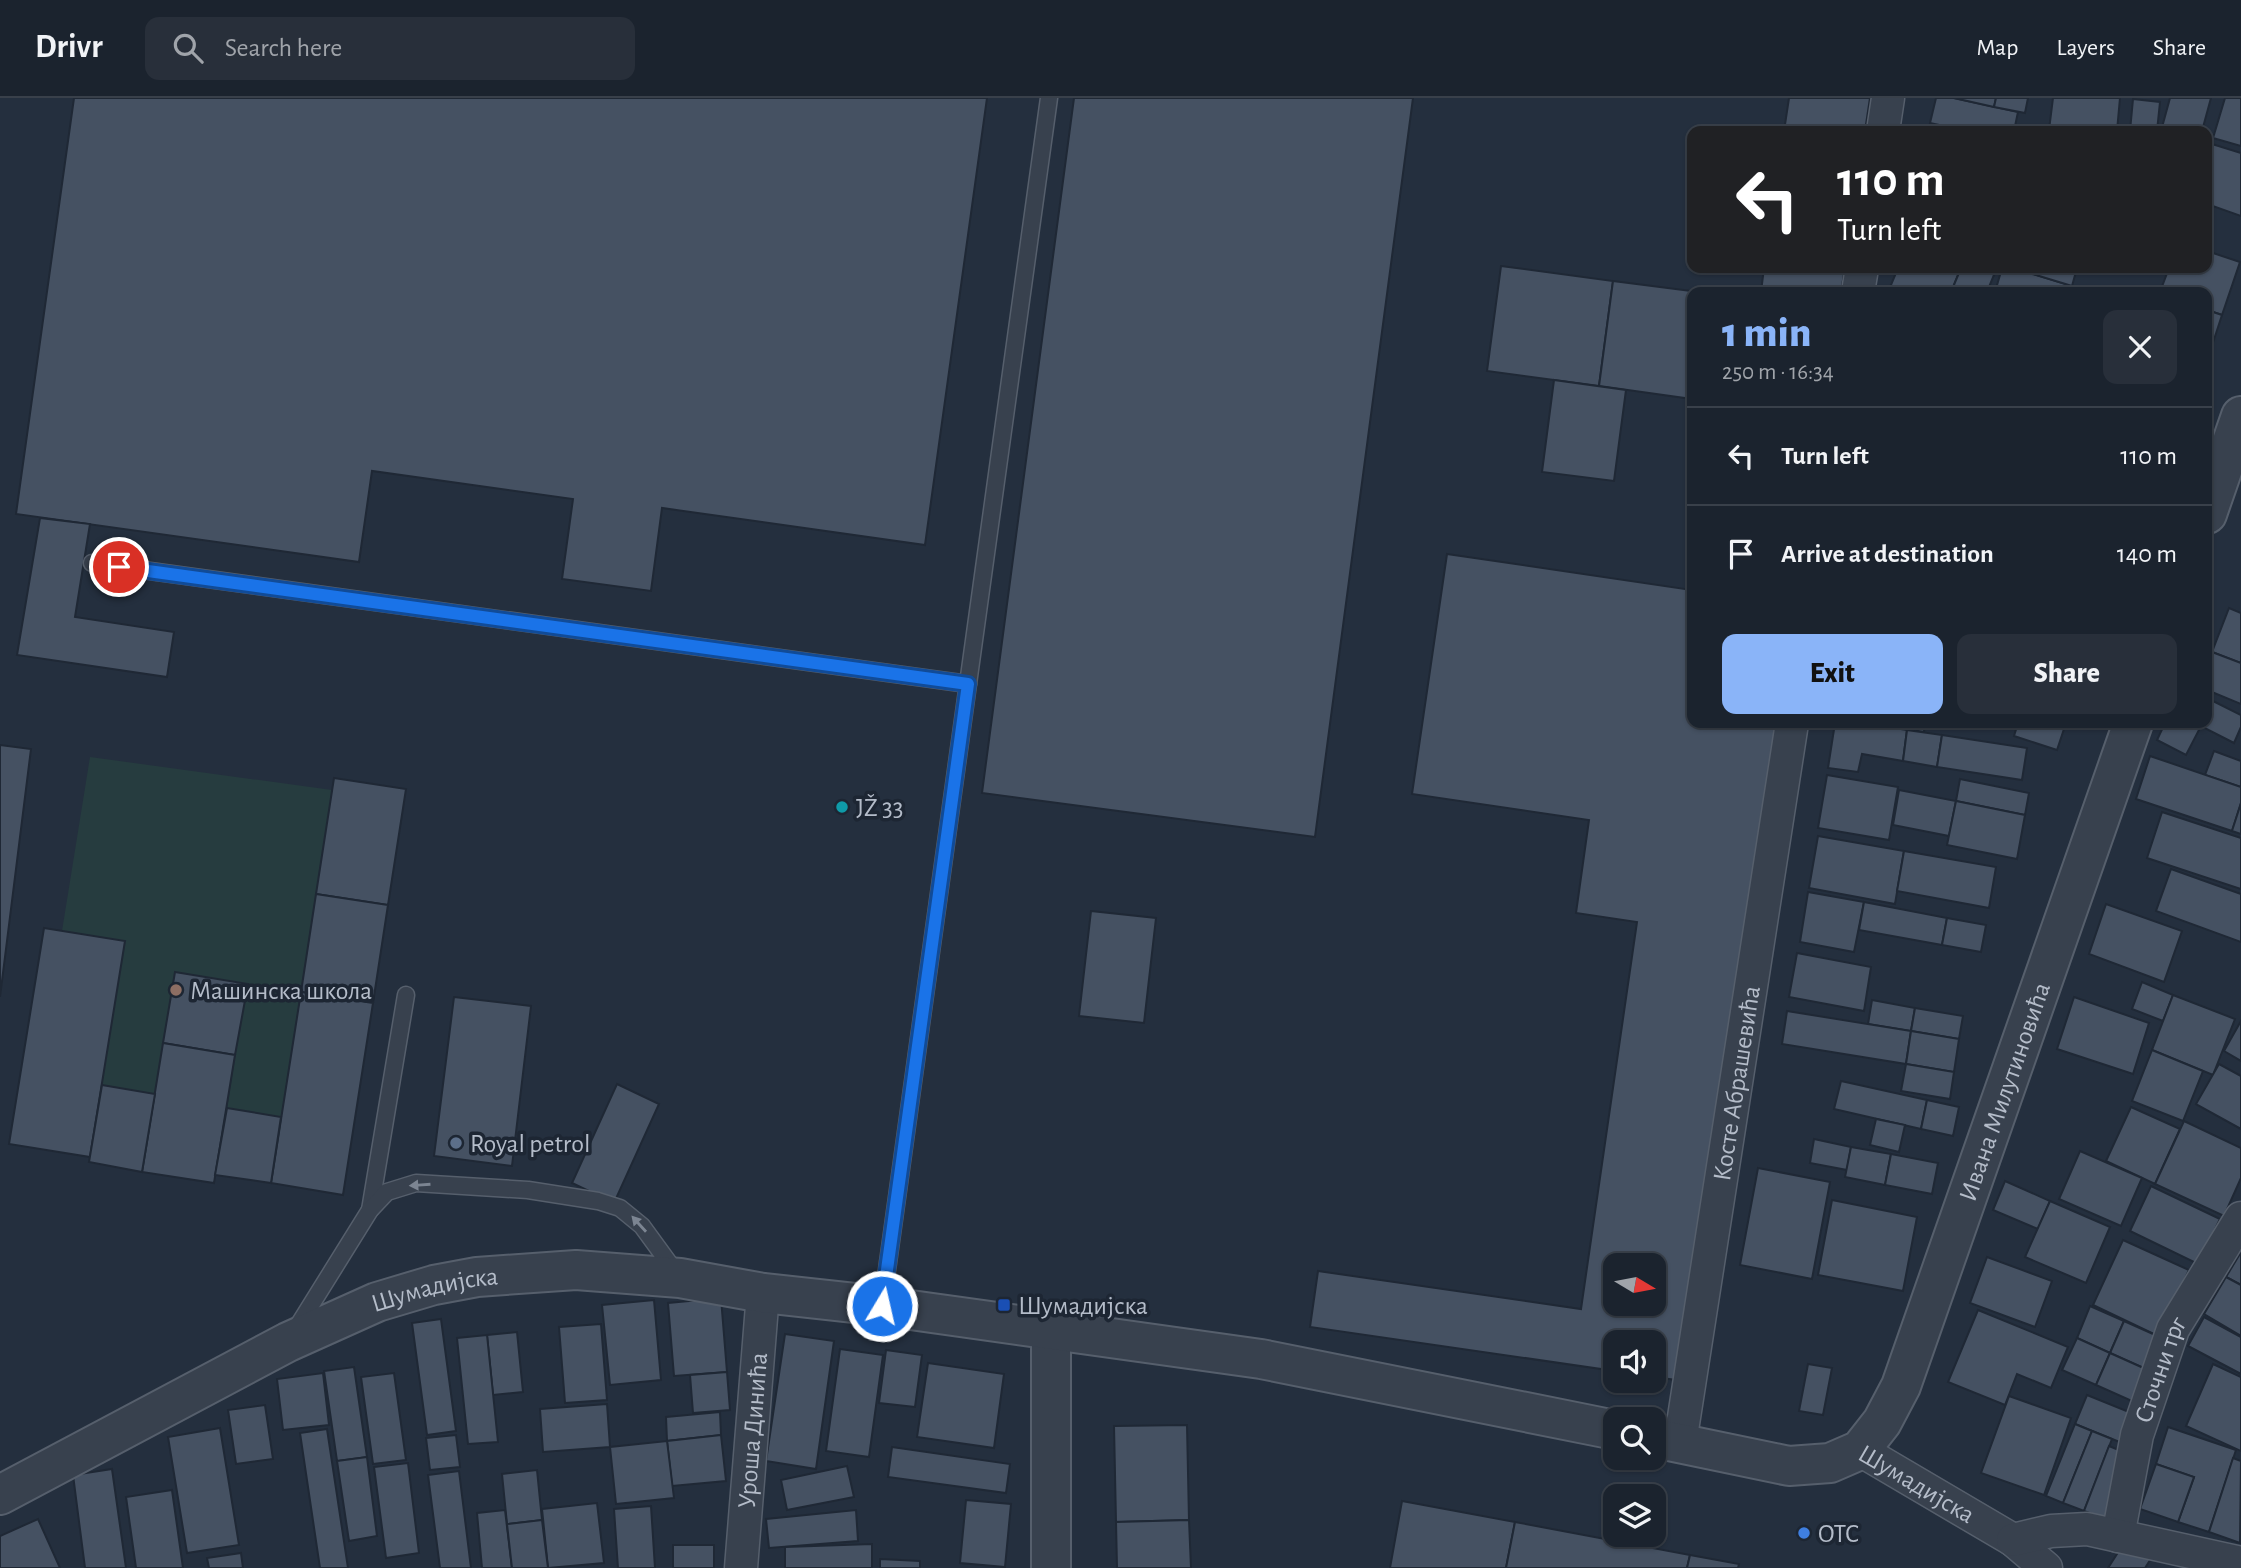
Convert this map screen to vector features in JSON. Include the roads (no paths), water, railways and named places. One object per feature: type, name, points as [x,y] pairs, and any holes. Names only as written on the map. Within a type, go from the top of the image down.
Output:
[{"type":"street","points":[[1884,126],[1888,98]]},
{"type":"street","points":[[2212,500],[2241,416]]},
{"type":"street","name":"Косте Абрашевића","points":[[1667,1440],[1791,728]]},
{"type":"street","name":"Ивана Милутиновића","points":[[1860,1450],[1882,1422],[1901,1386],[2131,728]]},
{"type":"street","name":"Сточни трг","points":[[2118,1536],[2137,1435],[2174,1329],[2241,1218]]},
{"type":"street","name":"Шумадијска","points":[[0,1495],[288,1342],[377,1302],[434,1285],[477,1277],[576,1270],[680,1278],[763,1293],[882,1306],[1261,1359],[1603,1428]]},
{"type":"street","name":"Уроша Динића","points":[[741,1568],[763,1293]]},
{"type":"street","points":[[1051,1331],[1051,1568]]},
{"type":"street","name":"Шумадијска","points":[[1667,1440],[1789,1466],[1829,1464],[1860,1450],[2013,1540],[2046,1568]]},
{"type":"street","points":[[2013,1540],[2051,1531],[2087,1530],[2241,1563]]},
{"type":"lane","points":[[882,1306],[1049,98]]},
{"type":"lane","points":[[92,563],[968,684]]},
{"type":"lane","points":[[370,1210],[406,995]]},
{"type":"lane","points":[[288,1342],[370,1210],[387,1192],[416,1184],[528,1190],[598,1201],[620,1208],[642,1226],[680,1278]]},
{"type":"place","name":"JŽ 33","points":[[842,807]]},
{"type":"place","name":"Машинска школа","points":[[176,990]]},
{"type":"place","name":"Royal petrol","points":[[456,1143]]},
{"type":"place","name":"Шумадијска","points":[[1004,1305]]},
{"type":"place","name":"OTC","points":[[1804,1533]]}]
